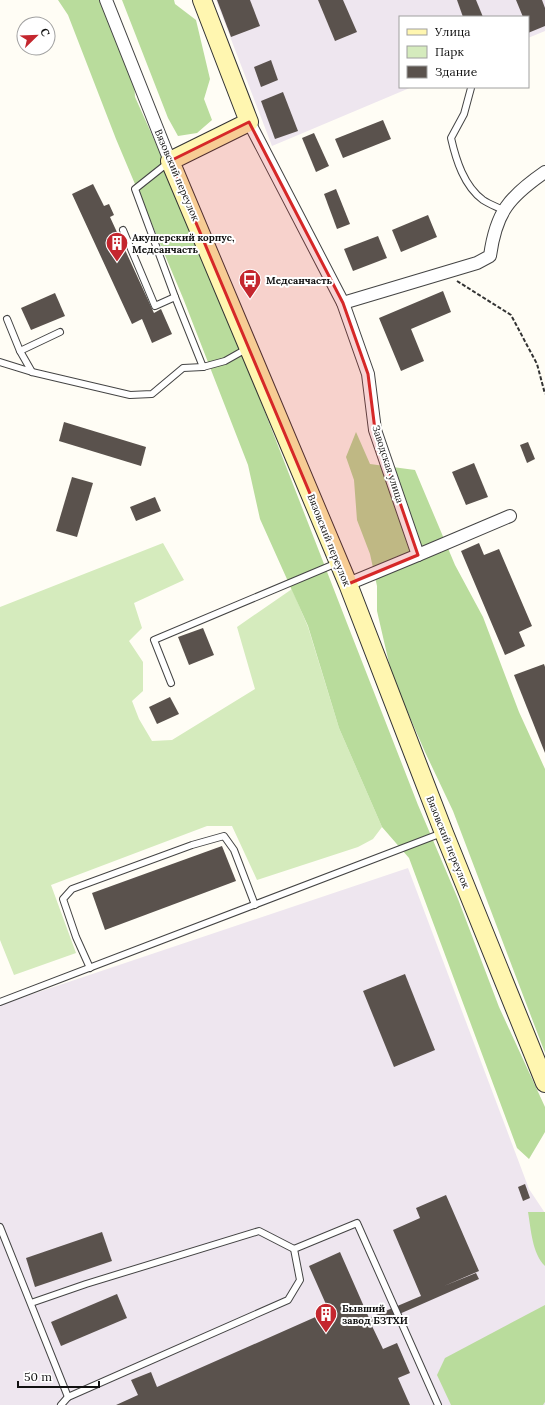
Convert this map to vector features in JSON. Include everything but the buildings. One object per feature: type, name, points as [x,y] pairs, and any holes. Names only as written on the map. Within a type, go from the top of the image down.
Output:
[{"type":"street","name":"Вязовский переулок","points":[[106,0],[170,161],[250,347],[348,584],[444,833],[545,1083]]},
{"type":"street","points":[[170,161],[248,122],[202,0]]},
{"type":"street","name":"Заводская улица","points":[[248,122],[343,303],[368,374],[375,430],[418,555]]},
{"type":"street","points":[[343,303],[476,263],[490,256],[493,233],[503,210],[522,188],[545,172]]},
{"type":"street","points":[[348,584],[510,516]]},
{"type":"lane","points":[[471,88],[464,114],[451,138],[456,160],[471,186],[483,200],[503,210]]},
{"type":"lane","points":[[170,161],[135,189],[175,297],[203,366]]},
{"type":"lane","points":[[123,230],[154,306],[175,297]]},
{"type":"lane","points":[[7,319],[20,351],[32,372]]},
{"type":"lane","points":[[20,351],[60,332]]},
{"type":"lane","points":[[0,362],[32,372],[130,395],[152,394],[183,368],[203,366],[224,361],[250,347]]},
{"type":"lane","points":[[171,683],[154,640],[338,562]]},
{"type":"lane","points":[[0,1002],[444,833]]},
{"type":"lane","points":[[90,968],[76,937],[63,899],[72,889],[192,845],[224,836],[234,850],[255,905]]},
{"type":"lane","points":[[31,1304],[94,1281],[259,1231],[294,1249],[356,1223],[438,1405]]},
{"type":"lane","points":[[0,1227],[68,1396]]},
{"type":"lane","points":[[61,1405],[68,1396],[288,1300],[300,1280],[294,1249]]},
{"type":"path","points":[[444,273],[511,315],[537,364],[545,394]]},
{"type":"highlighted area","points":[[249,122],[343,303],[368,374],[375,430],[418,555],[348,584],[170,161]]},
{"type":"shaded area","points":[[216,0],[545,0],[545,31],[529,38],[529,16],[399,16],[399,88],[410,88],[272,146]]},
{"type":"shaded area","points":[[408,868],[529,1189],[545,1213],[545,1405],[0,1405],[0,1005]]},
{"type":"green space","points":[[58,0],[99,0],[134,80],[135,97],[179,195],[221,299],[418,805],[458,899],[499,1007],[545,1107],[545,1132],[529,1159],[517,1148],[409,858],[382,827],[339,728],[308,626],[260,519],[248,465],[183,298],[116,139],[68,15]]},
{"type":"green space","points":[[122,0],[174,0],[175,4],[196,20],[210,79],[204,99],[212,120],[197,133],[178,136],[168,118]]},
{"type":"green space","points":[[356,432],[370,464],[415,470],[455,565],[483,617],[519,712],[545,769],[545,1053],[453,811],[425,752],[392,676],[377,611],[377,586],[370,554],[357,520],[354,480],[346,457]]},
{"type":"green space","points":[[163,543],[184,580],[134,603],[142,628],[129,641],[143,662],[143,691],[132,701],[139,719],[152,741],[172,740],[255,689],[237,627],[292,589],[308,627],[339,728],[382,827],[373,839],[358,847],[257,880],[232,826],[207,826],[51,885],[76,953],[14,975],[0,940],[0,607]]},
{"type":"green space","points":[[528,1212],[545,1212],[545,1266],[535,1248]]},
{"type":"green space","points":[[545,1305],[545,1402],[543,1405],[451,1405],[437,1375],[445,1358]]},
{"type":"place","name":"Акушерский корпус, Медсанчасть","points":[[117,262]]},
{"type":"place","name":"Медсанчасть","points":[[250,300]]},
{"type":"place","name":"Бывший завод БЗТХИ","points":[[326,1334]]}]
